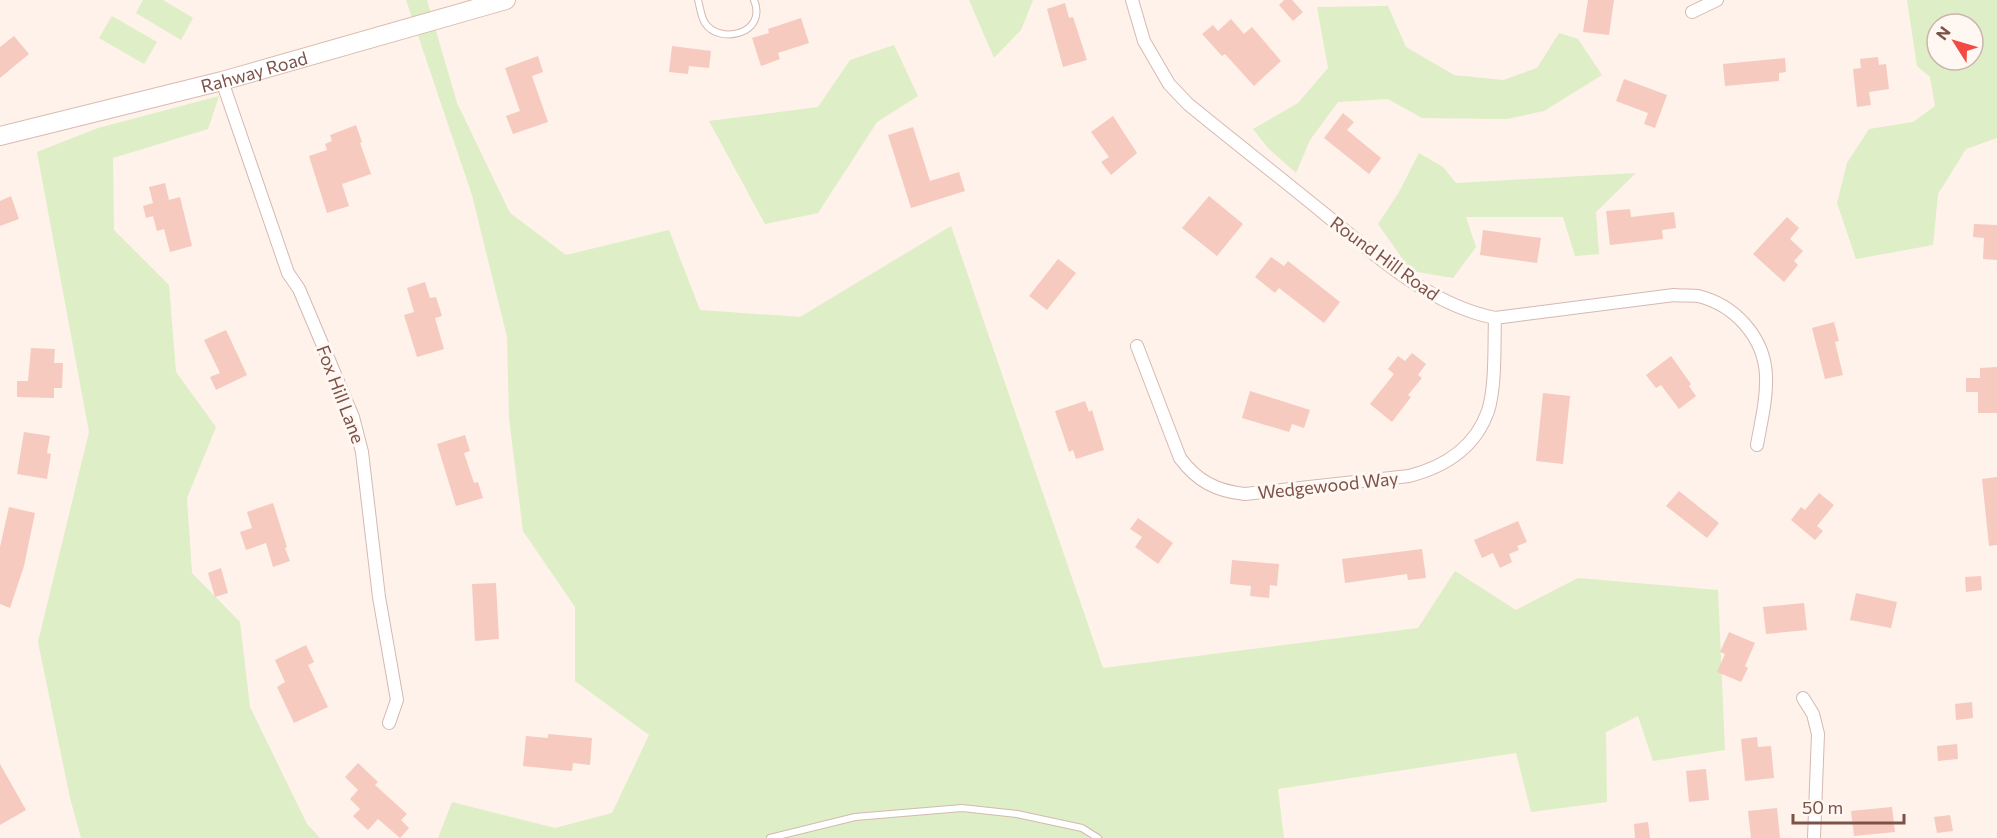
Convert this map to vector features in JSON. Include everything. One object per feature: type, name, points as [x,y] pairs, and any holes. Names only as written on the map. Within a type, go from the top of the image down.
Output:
[{"type":"street","name":"Rahway Road","points":[[0,136],[222,81],[506,0]]},
{"type":"street","name":"Round Hill Road","points":[[1132,0],[1144,41],[1169,84],[1188,104],[1373,253],[1453,306],[1474,314],[1495,318],[1674,296],[1696,296],[1728,309],[1754,334],[1762,354],[1766,373],[1765,397],[1757,445]]},
{"type":"street","points":[[1692,12],[1717,0]]},
{"type":"street","name":"Fox Hill Lane","points":[[222,81],[288,273],[299,289],[353,417],[362,452],[379,597],[396,700],[389,723]]},
{"type":"street","name":"Wedgewood Way","points":[[1137,345],[1180,458],[1201,481],[1230,493],[1245,494],[1409,476],[1433,470],[1449,460],[1465,447],[1479,429],[1488,411],[1492,389],[1495,318]]},
{"type":"street","points":[[1803,698],[1813,714],[1818,734],[1814,838]]},
{"type":"lane","points":[[698,0],[704,21],[716,32],[723,34],[744,31],[754,24],[758,10],[754,0]]},
{"type":"lane","points":[[770,838],[855,817],[962,808],[1017,814],[1082,828],[1098,838]]},
{"type":"green space","points":[[143,0],[163,0],[193,18],[181,40],[136,13]]},
{"type":"green space","points":[[406,0],[427,0],[457,103],[510,213],[566,255],[669,230],[700,310],[800,317],[951,226],[1103,668],[1418,628],[1455,571],[1516,610],[1578,578],[1718,590],[1725,750],[1653,761],[1638,716],[1606,732],[1607,802],[1531,812],[1516,753],[1278,789],[1284,838],[438,838],[452,802],[555,828],[612,813],[649,735],[575,681],[575,607],[523,531],[509,418],[507,337],[472,195]]},
{"type":"green space","points":[[969,0],[1033,0],[1021,30],[994,58]]},
{"type":"green space","points":[[1907,0],[1997,0],[1997,138],[1966,149],[1938,194],[1933,245],[1856,259],[1837,203],[1847,163],[1869,129],[1913,122],[1935,106],[1930,77],[1917,66]]},
{"type":"green space","points":[[1388,6],[1406,47],[1454,75],[1503,80],[1537,68],[1559,33],[1578,39],[1602,75],[1544,111],[1507,119],[1422,118],[1388,99],[1338,102],[1310,140],[1296,173],[1268,148],[1253,129],[1298,103],[1328,68],[1317,7]]},
{"type":"green space","points":[[112,16],[157,42],[144,64],[99,38]]},
{"type":"green space","points":[[894,45],[918,96],[877,122],[818,213],[765,224],[709,121],[818,107],[850,60]]},
{"type":"green space","points":[[219,96],[208,129],[113,158],[114,230],[169,285],[176,372],[216,427],[187,498],[192,573],[240,622],[250,707],[307,824],[320,838],[81,838],[70,798],[38,642],[89,432],[37,152],[98,128]]},
{"type":"green space","points":[[1419,153],[1443,167],[1456,183],[1636,173],[1596,212],[1599,254],[1575,256],[1563,217],[1466,217],[1476,247],[1453,278],[1411,271],[1378,224],[1399,192]]},
{"type":"building","points":[[1284,0],[1292,0],[1303,12],[1293,21],[1279,5]]},
{"type":"building","points":[[1588,0],[1614,0],[1609,35],[1583,32]]},
{"type":"building","points":[[1065,3],[1069,18],[1073,17],[1087,60],[1063,67],[1047,9]]},
{"type":"building","points":[[801,18],[809,43],[778,53],[780,59],[761,66],[752,38],[769,33],[768,29]]},
{"type":"building","points":[[1231,19],[1244,34],[1252,27],[1281,61],[1254,86],[1225,54],[1222,56],[1202,34],[1213,25],[1218,31]]},
{"type":"building","points":[[14,36],[29,54],[0,78],[0,47]]},
{"type":"building","points":[[672,46],[711,51],[709,68],[689,66],[688,74],[669,72]]},
{"type":"building","points":[[538,56],[543,72],[532,76],[548,122],[513,134],[506,116],[520,111],[505,68]]},
{"type":"building","points":[[1878,57],[1879,65],[1886,64],[1889,89],[1869,92],[1871,105],[1857,107],[1853,69],[1861,68],[1860,59]]},
{"type":"building","points":[[1785,58],[1786,72],[1779,73],[1779,81],[1725,86],[1723,64]]},
{"type":"building","points":[[1624,79],[1667,95],[1655,128],[1644,124],[1648,113],[1616,101]]},
{"type":"building","points":[[1343,113],[1354,122],[1347,130],[1381,158],[1369,174],[1324,138]]},
{"type":"building","points":[[1113,116],[1137,153],[1111,175],[1101,162],[1109,157],[1091,132]]},
{"type":"building","points":[[356,125],[371,174],[342,184],[349,206],[327,213],[309,156],[327,150],[325,144],[332,141],[330,135]]},
{"type":"building","points":[[913,127],[930,181],[959,172],[965,191],[911,208],[888,135]]},
{"type":"building","points":[[165,183],[169,200],[180,197],[192,246],[170,252],[164,229],[157,231],[153,216],[146,218],[143,206],[153,203],[149,187]]},
{"type":"building","points":[[11,196],[19,219],[0,226],[0,201]]},
{"type":"building","points":[[1209,196],[1243,224],[1217,256],[1182,228]]},
{"type":"building","points":[[1630,209],[1631,217],[1674,212],[1676,228],[1662,230],[1663,239],[1610,245],[1606,211]]},
{"type":"building","points":[[1787,217],[1799,228],[1790,239],[1803,251],[1794,261],[1798,265],[1784,282],[1753,254]]},
{"type":"building","points":[[1974,224],[1997,225],[1997,260],[1983,259],[1984,238],[1973,237]]},
{"type":"building","points":[[1483,230],[1541,238],[1537,263],[1480,255]]},
{"type":"building","points":[[1271,257],[1284,266],[1288,261],[1340,302],[1324,323],[1279,288],[1275,293],[1255,277]]},
{"type":"building","points":[[1058,259],[1076,273],[1047,310],[1029,296]]},
{"type":"building","points":[[425,282],[430,298],[436,297],[442,316],[435,318],[444,349],[417,357],[404,315],[414,312],[407,288]]},
{"type":"building","points":[[1834,322],[1839,341],[1835,342],[1843,375],[1825,379],[1812,328]]},
{"type":"building","points":[[226,330],[247,375],[216,390],[210,377],[220,373],[204,340]]},
{"type":"building","points":[[31,348],[55,349],[54,363],[63,363],[62,388],[54,388],[54,398],[17,397],[17,381],[28,381]]},
{"type":"building","points":[[1412,353],[1426,364],[1418,375],[1422,378],[1408,395],[1411,397],[1392,422],[1370,404],[1394,374],[1388,369],[1398,356],[1405,361]]},
{"type":"building","points":[[1671,356],[1691,384],[1689,386],[1696,396],[1679,409],[1661,385],[1656,388],[1646,375]]},
{"type":"building","points":[[1997,367],[1997,413],[1978,413],[1978,392],[1966,392],[1966,378],[1980,378],[1980,368]]},
{"type":"building","points":[[1250,391],[1310,410],[1304,428],[1292,424],[1289,432],[1242,418]]},
{"type":"building","points":[[1543,393],[1570,396],[1563,464],[1536,461]]},
{"type":"building","points":[[1085,401],[1089,412],[1092,410],[1104,450],[1076,459],[1073,450],[1069,452],[1055,411]]},
{"type":"building","points":[[24,432],[50,436],[47,453],[51,454],[47,479],[17,474]]},
{"type":"building","points":[[465,435],[470,451],[464,453],[474,483],[478,482],[483,498],[456,506],[437,444]]},
{"type":"building","points":[[1997,477],[1997,545],[1989,546],[1982,479]]},
{"type":"building","points":[[1679,491],[1719,523],[1707,538],[1666,506]]},
{"type":"building","points":[[1819,493],[1834,505],[1817,526],[1823,531],[1815,540],[1791,520],[1801,507],[1805,510]]},
{"type":"building","points":[[273,503],[290,561],[273,567],[266,543],[246,550],[240,532],[252,528],[247,512]]},
{"type":"building","points":[[9,507],[35,513],[24,566],[10,608],[0,604],[0,547]]},
{"type":"building","points":[[1138,518],[1173,543],[1158,564],[1135,547],[1142,537],[1130,529]]},
{"type":"building","points":[[1518,521],[1527,542],[1517,546],[1519,550],[1509,554],[1512,562],[1500,568],[1493,553],[1482,558],[1474,540]]},
{"type":"building","points":[[1422,549],[1426,578],[1408,580],[1407,574],[1345,583],[1342,559]]},
{"type":"building","points":[[1232,560],[1279,564],[1277,586],[1270,585],[1269,598],[1250,596],[1251,586],[1230,584]]},
{"type":"building","points":[[221,568],[228,593],[215,597],[208,573]]},
{"type":"building","points":[[1981,576],[1982,590],[1966,592],[1965,577]]},
{"type":"building","points":[[496,583],[499,639],[475,641],[472,584]]},
{"type":"building","points":[[1856,593],[1897,602],[1891,628],[1850,620]]},
{"type":"building","points":[[1804,603],[1807,630],[1766,634],[1763,607]]},
{"type":"building","points":[[1729,632],[1755,643],[1745,666],[1748,668],[1741,682],[1717,672],[1725,654],[1720,652]]},
{"type":"building","points":[[306,645],[314,662],[308,665],[328,707],[294,723],[277,687],[285,682],[275,660]]},
{"type":"building","points":[[1972,702],[1973,718],[1956,720],[1955,704]]},
{"type":"building","points":[[548,734],[592,738],[590,765],[573,763],[572,771],[523,766],[526,736],[548,738]]},
{"type":"building","points":[[1757,737],[1758,747],[1771,746],[1774,778],[1745,781],[1741,739]]},
{"type":"building","points":[[1957,744],[1958,759],[1938,761],[1937,746]]},
{"type":"building","points":[[358,763],[378,782],[375,785],[407,814],[401,820],[409,828],[400,838],[378,819],[368,830],[353,816],[360,809],[350,799],[358,790],[345,777]]},
{"type":"building","points":[[0,764],[26,810],[0,825]]},
{"type":"building","points":[[1706,769],[1709,800],[1689,802],[1686,771]]},
{"type":"building","points":[[1892,807],[1895,832],[1854,836],[1851,811]]},
{"type":"building","points":[[1777,808],[1780,838],[1751,838],[1748,811]]},
{"type":"building","points":[[1950,815],[1953,831],[1937,833],[1934,817]]},
{"type":"building","points":[[1648,822],[1650,838],[1635,838],[1634,824]]}]
